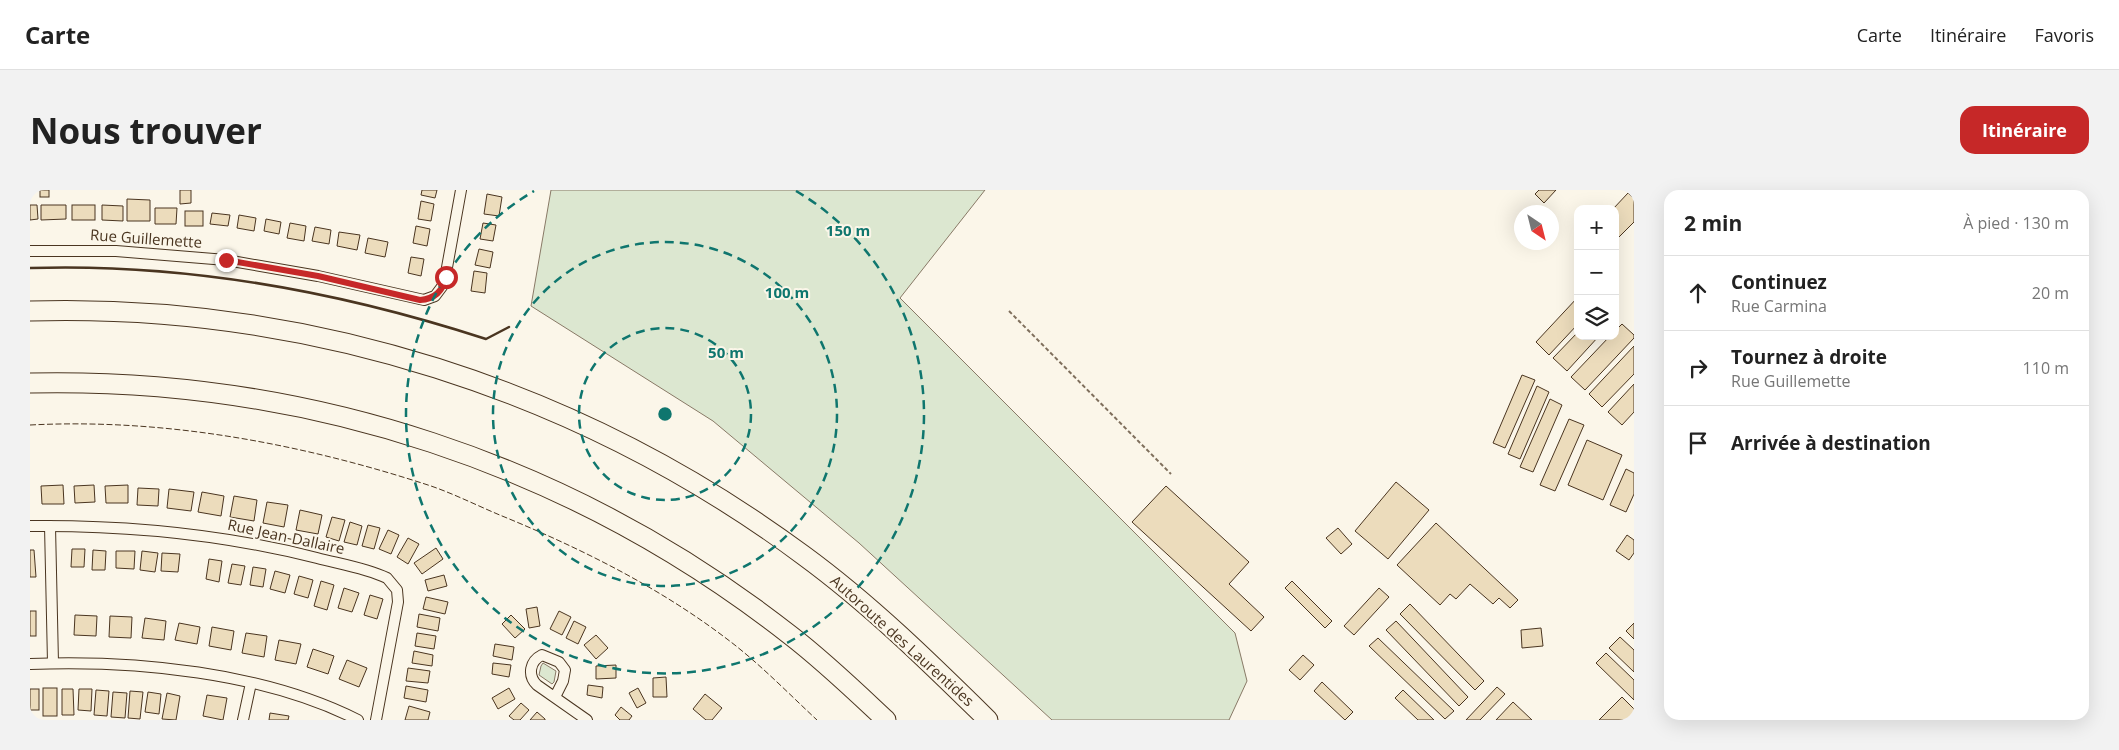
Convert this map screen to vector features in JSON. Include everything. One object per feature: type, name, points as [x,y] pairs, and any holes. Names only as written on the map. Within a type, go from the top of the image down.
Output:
[{"type":"highway","name":"Autoroute des Laurentides","points":[[30,311],[151,313],[288,330],[401,356],[478,381],[539,404],[659,463],[719,498],[784,541],[889,625],[988,720]]},
{"type":"highway","points":[[30,383],[145,385],[274,401],[382,426],[488,462],[595,510],[697,569],[794,638],[839,676],[886,720]]},
{"type":"street","name":"Rue Guillemette","points":[[30,251],[116,251],[226,260],[318,276],[420,300],[435,296],[444,284],[461,190]]},
{"type":"street","name":"Rue Jean-Dallaire","points":[[30,526],[144,529],[222,538],[300,554],[387,578],[397,590],[398,602],[376,720]]},
{"type":"street","points":[[50,526],[52,663]]},
{"type":"street","points":[[30,664],[96,664],[157,668],[251,684],[311,699],[358,720]]},
{"type":"street","points":[[243,720],[251,684]]},
{"type":"street","points":[[555,697],[587,720]]},
{"type":"path","points":[[1010,311],[1170,474]]},
{"type":"green space","points":[[551,190],[985,190],[900,298],[1235,633],[1247,681],[1229,720],[1052,720],[859,543],[713,421],[531,306]]},
{"type":"green space","points":[[543,663],[556,671],[552,684],[539,675]]},
{"type":"building","points":[[40,190],[49,190],[49,197],[40,197]]},
{"type":"building","points":[[180,190],[191,190],[191,203],[180,204]]},
{"type":"building","points":[[422,190],[437,190],[435,198],[421,195]]},
{"type":"building","points":[[1539,190],[1556,190],[1544,203],[1535,194]]},
{"type":"building","points":[[1628,193],[1634,199],[1634,222],[1619,237],[1619,205],[1617,205]]},
{"type":"building","points":[[487,194],[502,197],[499,216],[484,214]]},
{"type":"building","points":[[127,199],[150,200],[150,221],[127,221]]},
{"type":"building","points":[[421,201],[434,204],[431,221],[418,219]]},
{"type":"building","points":[[30,205],[37,205],[38,219],[30,220]]},
{"type":"building","points":[[41,205],[66,205],[66,219],[41,220]]},
{"type":"building","points":[[72,205],[95,205],[95,220],[72,220]]},
{"type":"building","points":[[102,205],[123,206],[123,221],[102,220]]},
{"type":"building","points":[[155,208],[177,208],[176,224],[155,224]]},
{"type":"building","points":[[185,211],[203,211],[203,226],[185,226]]},
{"type":"building","points":[[212,213],[230,215],[228,226],[210,224]]},
{"type":"building","points":[[239,215],[256,218],[254,231],[237,228]]},
{"type":"building","points":[[266,219],[281,222],[279,234],[264,231]]},
{"type":"building","points":[[290,223],[306,226],[304,241],[287,238]]},
{"type":"building","points":[[483,223],[496,225],[493,241],[480,239]]},
{"type":"building","points":[[416,226],[430,229],[427,246],[413,243]]},
{"type":"building","points":[[315,227],[331,230],[329,244],[312,241]]},
{"type":"building","points":[[339,232],[360,235],[357,250],[337,246]]},
{"type":"building","points":[[368,238],[388,242],[385,257],[365,253]]},
{"type":"building","points":[[479,249],[493,252],[490,268],[475,265]]},
{"type":"building","points":[[411,257],[424,259],[421,276],[408,273]]},
{"type":"building","points":[[474,271],[487,273],[485,293],[471,291]]},
{"type":"building","points":[[1574,301],[1574,328],[1549,355],[1536,342]]},
{"type":"building","points":[[1622,324],[1634,335],[1634,338],[1585,390],[1571,377],[1606,340],[1619,340],[1619,327]]},
{"type":"building","points":[[1574,336],[1574,340],[1595,340],[1567,371],[1553,358]]},
{"type":"building","points":[[1634,346],[1634,374],[1602,407],[1589,394]]},
{"type":"building","points":[[1522,375],[1535,380],[1505,448],[1493,443]]},
{"type":"building","points":[[1634,384],[1634,412],[1622,425],[1608,412]]},
{"type":"building","points":[[1537,386],[1549,392],[1520,459],[1508,454]]},
{"type":"building","points":[[1550,399],[1562,405],[1533,472],[1520,467]]},
{"type":"building","points":[[1569,419],[1584,425],[1555,491],[1540,485]]},
{"type":"building","points":[[1587,440],[1622,455],[1603,500],[1568,485]]},
{"type":"building","points":[[1626,469],[1634,473],[1634,494],[1626,512],[1610,505]]},
{"type":"building","points":[[1396,482],[1429,510],[1388,559],[1355,531]]},
{"type":"building","points":[[63,485],[64,504],[42,504],[41,486]]},
{"type":"building","points":[[94,485],[95,502],[75,503],[74,486]]},
{"type":"building","points":[[128,485],[128,503],[106,503],[105,486]]},
{"type":"building","points":[[1166,486],[1249,562],[1229,584],[1264,617],[1251,631],[1132,522]]},
{"type":"building","points":[[138,488],[159,489],[158,506],[137,505]]},
{"type":"building","points":[[169,489],[194,492],[191,511],[167,508]]},
{"type":"building","points":[[202,492],[224,496],[221,516],[198,512]]},
{"type":"building","points":[[234,496],[257,500],[254,521],[230,517]]},
{"type":"building","points":[[267,502],[288,505],[284,527],[263,523]]},
{"type":"building","points":[[300,510],[322,515],[318,534],[296,530]]},
{"type":"building","points":[[332,517],[345,520],[339,541],[326,537]]},
{"type":"building","points":[[350,522],[362,526],[357,545],[344,542]]},
{"type":"building","points":[[1436,523],[1518,600],[1510,608],[1499,598],[1493,604],[1470,584],[1456,599],[1450,594],[1440,605],[1397,565]]},
{"type":"building","points":[[368,525],[380,528],[374,549],[362,546]]},
{"type":"building","points":[[1338,528],[1352,544],[1341,554],[1326,538]]},
{"type":"building","points":[[388,530],[399,535],[391,554],[379,549]]},
{"type":"building","points":[[1627,535],[1634,540],[1634,553],[1629,560],[1616,551]]},
{"type":"building","points":[[408,538],[419,544],[408,564],[397,557]]},
{"type":"building","points":[[436,548],[443,559],[422,574],[414,563]]},
{"type":"building","points":[[72,549],[85,549],[84,567],[71,567]]},
{"type":"building","points":[[30,550],[34,550],[36,577],[30,577]]},
{"type":"building","points":[[93,550],[106,551],[105,570],[92,570]]},
{"type":"building","points":[[116,551],[135,551],[134,569],[116,568]]},
{"type":"building","points":[[142,551],[158,553],[155,572],[140,570]]},
{"type":"building","points":[[162,553],[180,554],[178,572],[161,571]]},
{"type":"building","points":[[209,559],[222,561],[219,582],[206,579]]},
{"type":"building","points":[[232,564],[245,566],[241,585],[228,583]]},
{"type":"building","points":[[253,567],[266,569],[263,587],[250,585]]},
{"type":"building","points":[[275,571],[290,575],[285,593],[270,589]]},
{"type":"building","points":[[444,575],[447,586],[428,591],[425,580]]},
{"type":"building","points":[[299,576],[313,580],[308,598],[294,594]]},
{"type":"building","points":[[321,581],[334,585],[327,610],[314,606]]},
{"type":"building","points":[[1292,581],[1332,621],[1325,628],[1285,588]]},
{"type":"building","points":[[344,588],[359,593],[352,612],[338,608]]},
{"type":"building","points":[[1379,588],[1389,597],[1354,635],[1344,626]]},
{"type":"building","points":[[370,595],[383,599],[377,619],[364,615]]},
{"type":"building","points":[[426,597],[448,602],[445,614],[423,609]]},
{"type":"building","points":[[1410,604],[1484,681],[1475,690],[1400,614]]},
{"type":"building","points":[[537,607],[540,626],[529,628],[526,609]]},
{"type":"building","points":[[30,611],[36,611],[36,636],[30,636]]},
{"type":"building","points":[[559,611],[571,617],[562,635],[550,629]]},
{"type":"building","points":[[419,614],[440,618],[438,631],[417,627]]},
{"type":"building","points":[[75,615],[97,616],[96,636],[74,635]]},
{"type":"building","points":[[511,615],[525,629],[515,638],[502,624]]},
{"type":"building","points":[[110,616],[132,617],[131,638],[109,637]]},
{"type":"building","points":[[145,618],[166,621],[164,640],[142,638]]},
{"type":"building","points":[[574,621],[586,627],[578,644],[566,638]]},
{"type":"building","points":[[1396,621],[1468,697],[1459,706],[1386,630]]},
{"type":"building","points":[[179,623],[200,627],[197,644],[175,640]]},
{"type":"building","points":[[1634,623],[1634,639],[1626,631]]},
{"type":"building","points":[[212,627],[234,631],[231,650],[209,646]]},
{"type":"building","points":[[1541,628],[1543,646],[1522,648],[1521,630]]},
{"type":"building","points":[[246,633],[267,636],[264,657],[242,653]]},
{"type":"building","points":[[417,633],[436,636],[434,649],[415,646]]},
{"type":"building","points":[[596,635],[608,648],[596,659],[584,645]]},
{"type":"building","points":[[1620,637],[1634,650],[1634,672],[1609,648]]},
{"type":"building","points":[[1378,638],[1454,711],[1445,719],[1369,646]]},
{"type":"building","points":[[279,640],[301,644],[296,664],[275,660]]},
{"type":"building","points":[[495,644],[514,647],[512,660],[493,656]]},
{"type":"building","points":[[313,649],[334,656],[328,674],[307,667]]},
{"type":"building","points":[[414,651],[433,655],[432,666],[412,663]]},
{"type":"building","points":[[1606,653],[1634,680],[1634,700],[1596,663]]},
{"type":"building","points":[[1303,655],[1314,665],[1300,680],[1289,670]]},
{"type":"building","points":[[347,660],[367,668],[359,687],[339,679]]},
{"type":"building","points":[[493,663],[511,665],[509,677],[492,674]]},
{"type":"building","points":[[616,665],[616,678],[596,679],[596,666]]},
{"type":"building","points":[[408,668],[430,671],[428,683],[406,681]]},
{"type":"building","points":[[666,677],[667,697],[653,697],[653,678]]},
{"type":"building","points":[[1322,682],[1353,712],[1345,720],[1314,691]]},
{"type":"building","points":[[588,685],[603,687],[602,698],[587,695]]},
{"type":"building","points":[[406,686],[428,690],[426,702],[404,698]]},
{"type":"building","points":[[1497,687],[1505,694],[1480,720],[1466,720]]},
{"type":"building","points":[[43,688],[57,688],[57,716],[43,716]]},
{"type":"building","points":[[509,688],[515,699],[498,709],[492,698]]},
{"type":"building","points":[[638,688],[646,703],[637,708],[629,693]]},
{"type":"building","points":[[30,689],[39,689],[39,710],[30,710]]},
{"type":"building","points":[[62,689],[73,689],[74,715],[62,715]]},
{"type":"building","points":[[79,689],[92,689],[91,711],[78,710]]},
{"type":"building","points":[[96,690],[109,691],[107,716],[94,715]]},
{"type":"building","points":[[1403,690],[1434,720],[1418,720],[1395,698]]},
{"type":"building","points":[[130,691],[143,692],[140,719],[128,718]]},
{"type":"building","points":[[113,692],[127,693],[125,718],[111,717]]},
{"type":"building","points":[[148,692],[161,694],[159,714],[145,712]]},
{"type":"building","points":[[167,693],[180,696],[176,720],[162,719]]},
{"type":"building","points":[[705,694],[722,708],[712,720],[706,720],[693,709]]},
{"type":"building","points":[[207,695],[227,698],[223,720],[203,716]]},
{"type":"building","points":[[1622,697],[1634,709],[1634,720],[1599,720]]},
{"type":"building","points":[[1513,702],[1532,720],[1496,720]]},
{"type":"building","points":[[521,703],[529,710],[520,720],[514,720],[509,716]]},
{"type":"building","points":[[409,706],[430,712],[428,720],[405,720]]},
{"type":"building","points":[[621,707],[632,716],[629,720],[620,720],[615,715]]},
{"type":"building","points":[[537,712],[545,719],[545,720],[530,720]]},
{"type":"building","points":[[270,713],[289,716],[288,720],[269,720]]},
{"type":"fence","points":[[30,425],[132,426],[234,437],[284,446],[333,458],[431,486],[564,543],[621,571],[675,603],[739,648],[817,720]]},
{"type":"wall","points":[[30,268],[146,270],[261,284],[318,294],[374,307],[486,339],[509,327]]},
{"type":"route","points":[[226,260],[318,276],[420,300],[432,298],[438,294],[443,288],[446,277]]}]
